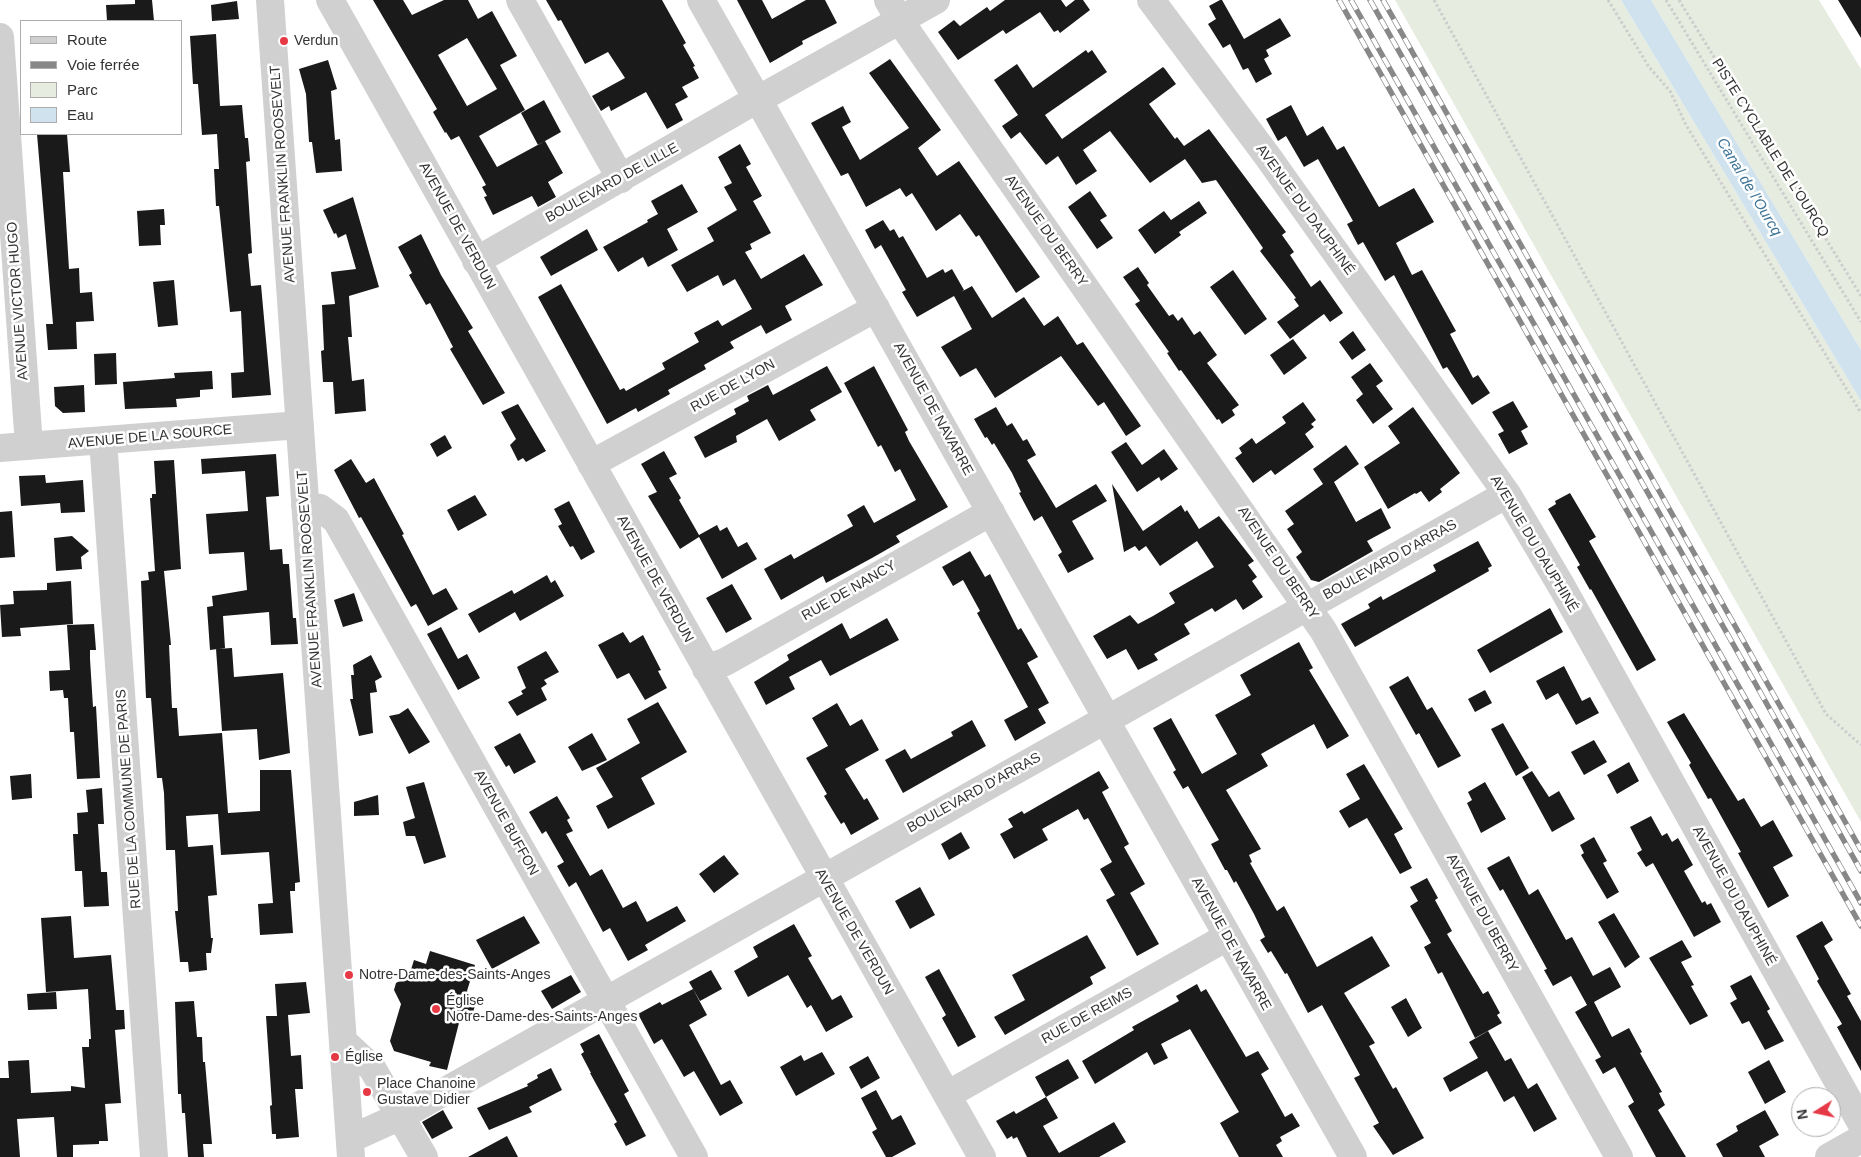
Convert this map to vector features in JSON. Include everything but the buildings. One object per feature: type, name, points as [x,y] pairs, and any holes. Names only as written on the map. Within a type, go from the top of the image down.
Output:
[{"type":"street","name":"AVENUE FRANKLIN ROOSEVELT","points":[[270,0],[350,1148]]},
{"type":"street","name":"AVENUE DE VERDUN","points":[[330,0],[982,1157]]},
{"type":"street","points":[[520,0],[620,179]]},
{"type":"street","name":"AVENUE DE NAVARRE","points":[[701,0],[991,512],[1227,937],[1343,1154]]},
{"type":"street","name":"BOULEVARD DE LILLE","points":[[476,260],[758,100],[894,11],[936,0]]},
{"type":"street","name":"AVENUE DU DAUPHINÉ","points":[[1151,0],[1268,157],[1507,494],[1562,587],[1861,1123]]},
{"type":"street","name":"AVENUE DU BERRY","points":[[894,11],[1323,630],[1619,1157]]},
{"type":"street","name":"AVENUE VICTOR HUGO","points":[[0,37],[29,446]]},
{"type":"street","name":"RUE DE LYON","points":[[591,464],[876,308]]},
{"type":"street","name":"AVENUE DE LA SOURCE","points":[[0,448],[300,425]]},
{"type":"street","name":"RUE DE LA COMMUNE DE PARIS","points":[[103,440],[154,1157]]},
{"type":"street","name":"BOULEVARD D'ARRAS","points":[[350,1148],[401,1116],[823,877],[1507,494]]},
{"type":"street","name":"AVENUE BUFFON","points":[[305,506],[320,508],[336,520],[694,1157]]},
{"type":"street","name":"RUE DE NANCY","points":[[706,670],[725,662],[991,512]]},
{"type":"street","name":"RUE DE REIMS","points":[[947,1095],[1227,937]]},
{"type":"street","points":[[344,1042],[372,1068],[424,1157]]},
{"type":"street","points":[[1829,1157],[1861,1139]]},
{"type":"path","points":[[1434,0],[1826,714],[1861,745]]},
{"type":"path","points":[[1608,0],[1649,67],[1670,91],[1686,125],[1861,413]]},
{"type":"path","points":[[1666,0],[1861,322]]},
{"type":"path","name":"PISTE CYCLABLE DE L'OURCQ","points":[[1679,0],[1861,296]]},
{"type":"green space","points":[[1395,0],[1621,0],[1861,401],[1861,822]]},
{"type":"green space","points":[[1651,0],[1819,0],[1861,69],[1861,350]]},
{"type":"water","name":"Canal de l'Ourcq","points":[[1621,0],[1651,0],[1861,350],[1861,401]]},
{"type":"railway","points":[[1339,0],[1861,926]]},
{"type":"railway","points":[[1351,0],[1861,903]]},
{"type":"railway","points":[[1370,0],[1861,871]]},
{"type":"railway","points":[[1383,0],[1861,850]]},
{"type":"place","name":"Verdun","points":[[284,41]]},
{"type":"place","name":"Notre-Dame-des-Saints-Anges","points":[[349,975]]},
{"type":"place","name":"Église Notre-Dame-des-Saints-Anges","points":[[436,1009]]},
{"type":"place","name":"Église","points":[[335,1057]]},
{"type":"place","name":"Place Chanoine Gustave Didier","points":[[367,1092]]}]
